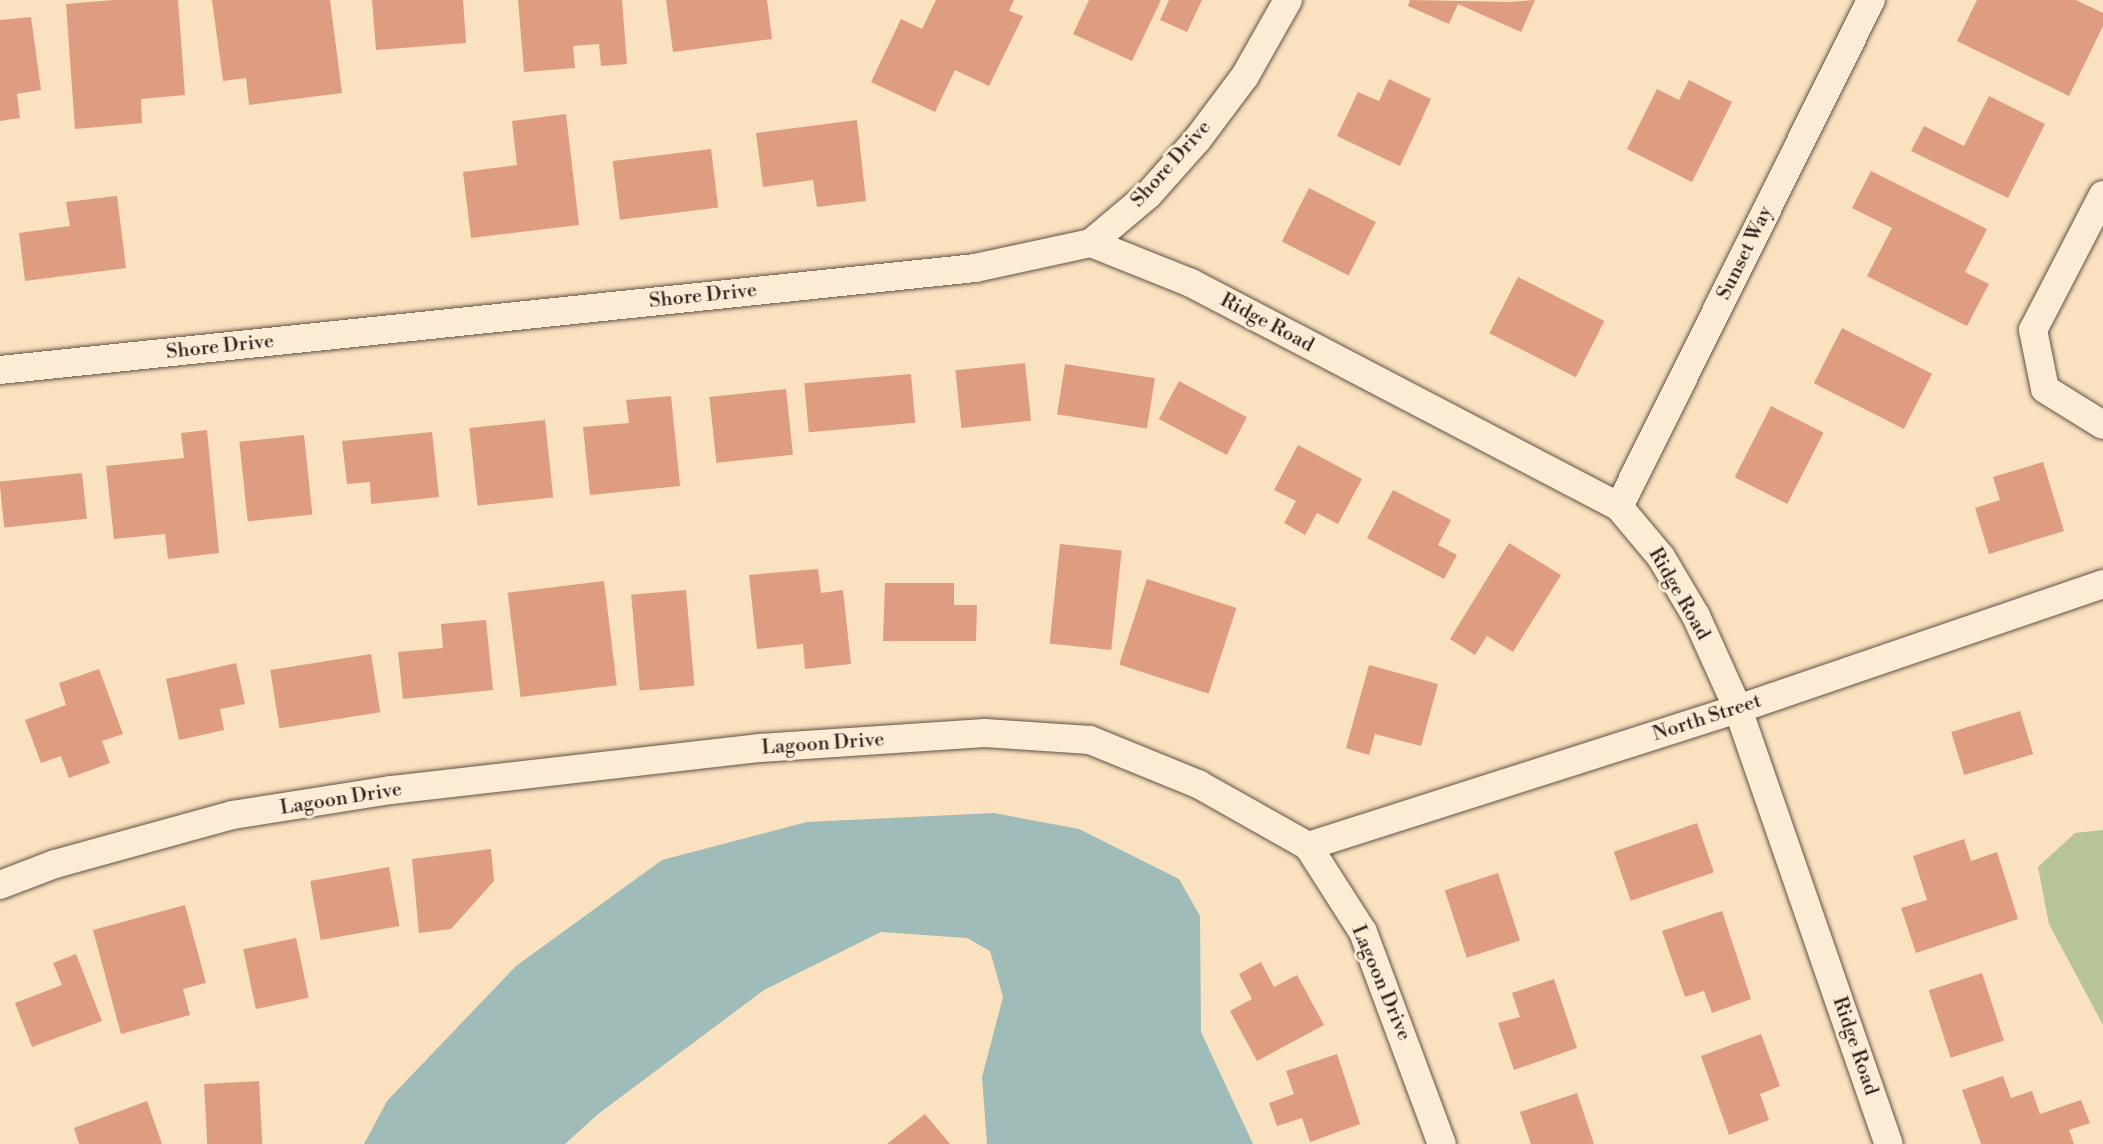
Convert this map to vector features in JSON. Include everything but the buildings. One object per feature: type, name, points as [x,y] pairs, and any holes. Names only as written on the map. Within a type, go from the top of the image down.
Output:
[{"type":"street","name":"Shore Drive","points":[[0,370],[975,268],[1091,243],[1149,194],[1197,140],[1245,76],[1288,0]]},
{"type":"street","name":"Sunset Way","points":[[1619,507],[1871,0]]},
{"type":"street","points":[[2103,195],[2033,330],[2045,389],[2103,425]]},
{"type":"street","name":"Ridge Road","points":[[1091,243],[1191,283],[1619,507],[1661,557],[1696,616],[1738,709],[1889,1144]]},
{"type":"street","name":"North Street","points":[[1308,846],[1738,709],[2103,584]]},
{"type":"street","name":"Lagoon Drive","points":[[0,885],[55,864],[233,815],[391,790],[760,748],[985,733],[1090,740],[1198,784],[1308,846],[1363,932],[1442,1144]]},
{"type":"green space","points":[[2103,830],[2103,1025],[2049,924],[2038,867],[2075,833]]},
{"type":"water","points":[[994,813],[1079,829],[1179,879],[1200,916],[1201,1032],[1253,1144],[987,1144],[982,1077],[1003,997],[990,951],[967,938],[881,932],[764,990],[598,1114],[565,1144],[364,1144],[387,1101],[516,966],[662,860],[807,822]]}]
